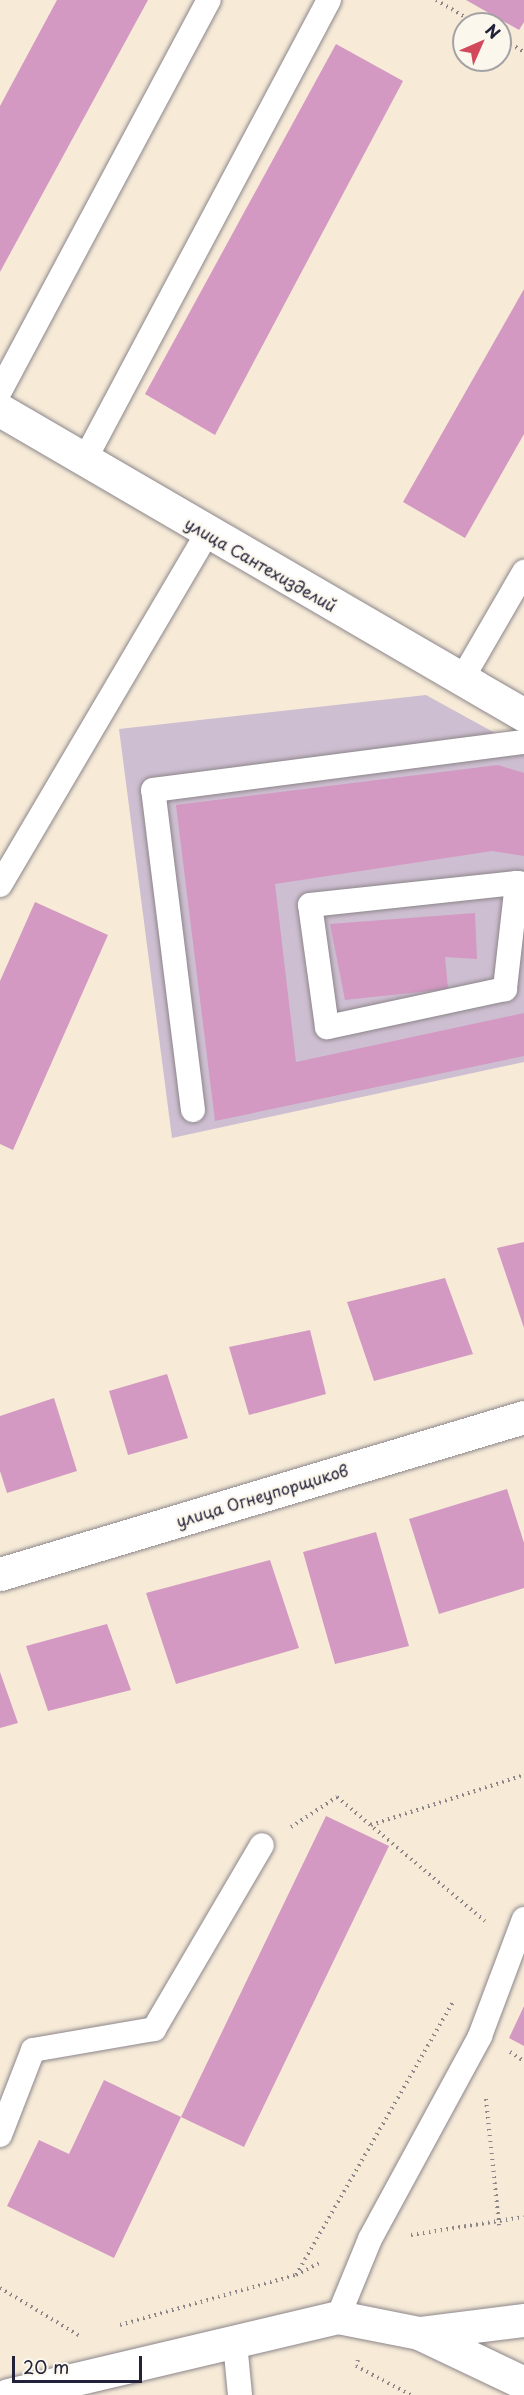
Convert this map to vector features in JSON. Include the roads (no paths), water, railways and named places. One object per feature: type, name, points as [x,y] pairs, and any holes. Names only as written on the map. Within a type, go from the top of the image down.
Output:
[{"type":"street","name":"улица Сантехизделий","points":[[0,410],[207,534],[524,715]]},
{"type":"street","name":"улица Огнеупорщиков","points":[[0,1574],[524,1417]]},
{"type":"street","points":[[8,2395],[338,2317],[419,2332],[524,2383]]},
{"type":"street","points":[[419,2332],[524,2320]]},
{"type":"lane","points":[[0,391],[209,0]]},
{"type":"lane","points":[[84,461],[330,0]]},
{"type":"lane","points":[[0,885],[207,534]]},
{"type":"lane","points":[[462,679],[524,572]]},
{"type":"lane","points":[[193,1110],[153,790],[524,742]]},
{"type":"lane","points":[[521,883],[505,989],[327,1027],[310,905],[521,883]]},
{"type":"lane","points":[[0,2136],[33,2050],[154,2029],[262,1845]]},
{"type":"lane","points":[[338,2317],[369,2239],[480,2036],[519,1929]]},
{"type":"lane","points":[[235,2343],[240,2395]]}]
